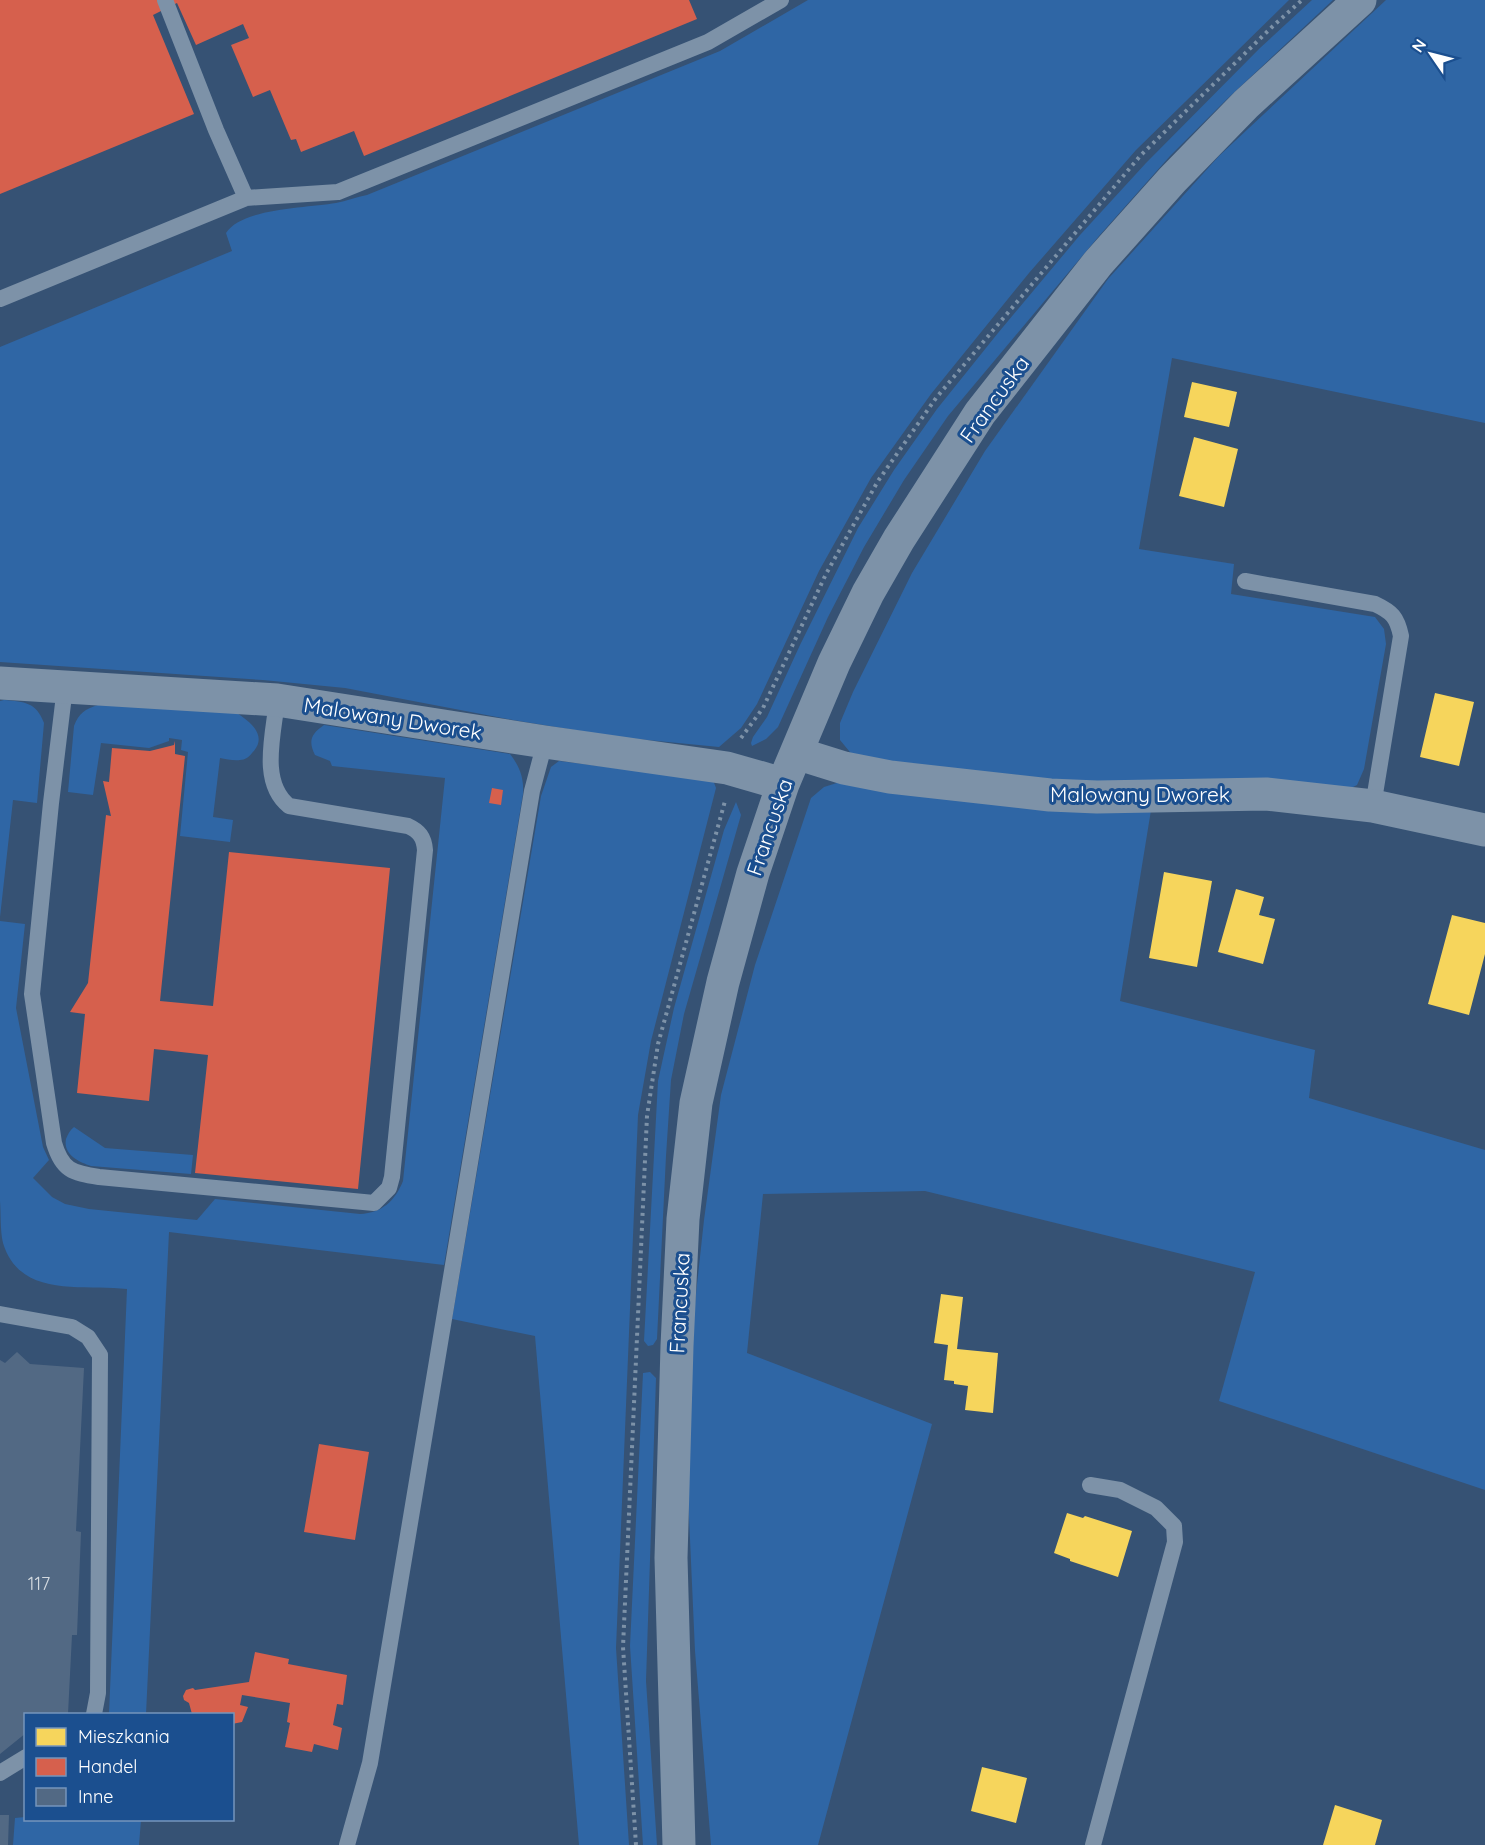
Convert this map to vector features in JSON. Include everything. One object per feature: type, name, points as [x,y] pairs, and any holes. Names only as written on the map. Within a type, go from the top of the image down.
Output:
[{"type":"street","name":"Francuska","points":[[679,1845],[671,1558],[683,1220],[696,1103],[723,982],[753,873],[783,784],[834,663],[868,593],[899,539],[981,413],[1098,263],[1172,180],[1246,105],[1360,0]]},
{"type":"street","name":"Malowany Dworek","points":[[0,683],[277,700],[727,768],[783,784]]},
{"type":"street","name":"Malowany Dworek","points":[[796,753],[844,768],[890,777],[1050,795],[1097,797],[1266,794],[1373,806],[1485,830]]},
{"type":"lane","points":[[165,0],[216,130],[246,198]]},
{"type":"lane","points":[[0,299],[246,198],[338,192],[708,42],[781,0]]},
{"type":"lane","points":[[1245,581],[1375,604],[1389,611],[1398,623],[1401,636],[1373,806]]},
{"type":"lane","points":[[65,687],[32,994],[54,1143],[59,1159],[70,1169],[82,1175],[99,1178],[374,1203],[389,1188],[392,1178],[425,850],[424,839],[417,830],[408,826],[289,806],[281,799],[273,783],[271,760],[277,700]]},
{"type":"lane","points":[[347,1845],[370,1763],[532,791],[545,742]]},
{"type":"lane","points":[[0,1314],[72,1327],[88,1337],[100,1355],[98,1693],[94,1713]]},
{"type":"lane","points":[[1090,1485],[1120,1490],[1156,1508],[1174,1526],[1175,1542],[1093,1845]]},
{"type":"lane","points":[[0,1773],[24,1758]]},
{"type":"path","points":[[636,1845],[623,1647],[647,1116],[657,1044],[725,803],[724,789],[730,750],[747,733],[763,708],[826,574],[878,481],[936,398],[1141,155],[1302,0]]},
{"type":"shaded area","points":[[808,0],[1289,0],[1136,150],[1029,273],[931,394],[871,478],[819,571],[757,704],[741,728],[719,747],[617,737],[345,688],[263,680],[0,662],[0,347],[232,251],[226,233],[246,218],[276,210],[336,203],[367,195],[720,51]]},
{"type":"shaded area","points":[[1312,0],[1333,0],[1170,156],[1099,236],[948,416],[904,480],[864,547],[828,617],[778,727],[766,739],[752,746],[753,737],[767,717],[858,528],[894,470],[937,409],[1080,235],[1146,163],[1260,48]]},
{"type":"shaded area","points":[[1386,0],[1485,0],[1485,423],[1172,358],[1139,549],[1234,564],[1231,594],[1375,617],[1384,629],[1386,644],[1364,769],[1357,785],[1345,791],[1052,787],[854,757],[840,740],[840,723],[853,692],[912,573],[985,451],[1108,279],[1219,156]]},
{"type":"shaded area","points":[[0,701],[29,704],[41,716],[44,723],[37,803],[13,800],[0,917]]},
{"type":"shaded area","points":[[98,705],[235,712],[251,724],[259,741],[251,754],[242,760],[220,758],[213,817],[233,820],[230,842],[180,836],[188,752],[181,750],[182,740],[169,738],[169,741],[149,748],[101,743],[93,795],[68,792],[74,726],[83,712]]},
{"type":"shaded area","points":[[324,725],[510,754],[522,778],[523,794],[444,1265],[169,1232],[146,1713],[109,1713],[127,1289],[73,1287],[38,1281],[23,1273],[11,1261],[3,1243],[0,1201],[0,921],[25,924],[16,1008],[43,1147],[49,1160],[33,1178],[52,1197],[65,1204],[89,1209],[197,1220],[215,1199],[360,1214],[375,1211],[387,1205],[403,1181],[445,778],[332,766],[330,761],[315,755],[311,742],[316,732]]},
{"type":"shaded area","points":[[559,761],[713,780],[716,788],[651,1041],[638,1115],[616,1648],[629,1845],[579,1845],[535,1336],[452,1319],[541,796],[551,767]]},
{"type":"shaded area","points":[[840,782],[1152,804],[1120,1001],[1315,1050],[1309,1098],[1485,1150],[1485,1490],[1219,1401],[1255,1272],[925,1191],[763,1194],[747,1353],[932,1424],[818,1845],[711,1845],[695,1651],[687,1472],[692,1331],[704,1220],[721,1095],[755,965],[811,798],[824,787]]},
{"type":"shaded area","points":[[736,802],[741,815],[684,1014],[671,1080],[657,1339],[653,1345],[648,1346],[644,1341],[658,1081],[674,1008],[724,830]]},
{"type":"shaded area","points":[[74,1127],[105,1148],[193,1155],[191,1174],[86,1164],[69,1154],[67,1149],[66,1139]]},
{"type":"shaded area","points":[[650,1372],[656,1378],[646,1681],[657,1845],[643,1845],[630,1646],[643,1373]]},
{"type":"shaded area","points":[[24,1817],[24,1821],[141,1821],[139,1845],[13,1845],[15,1818]]},
{"type":"building: Mieszkania","points":[[1192,382],[1237,392],[1229,427],[1184,417]]},
{"type":"building: Mieszkania","points":[[1194,437],[1238,449],[1224,507],[1179,496]]},
{"type":"building: Mieszkania","points":[[1435,693],[1474,702],[1459,766],[1420,757]]},
{"type":"building: Mieszkania","points":[[1164,872],[1212,881],[1197,967],[1149,958]]},
{"type":"building: Mieszkania","points":[[1236,889],[1264,897],[1259,915],[1275,919],[1263,964],[1218,952]]},
{"type":"building: Mieszkania","points":[[1452,915],[1485,923],[1485,954],[1469,1015],[1428,1004]]},
{"type":"building: Mieszkania","points":[[941,1294],[963,1297],[957,1349],[998,1353],[993,1413],[965,1410],[968,1386],[944,1380],[948,1345],[934,1343]]},
{"type":"building: Mieszkania","points":[[1067,1513],[1083,1518],[1085,1516],[1132,1531],[1118,1577],[1070,1561],[1054,1553]]},
{"type":"building: Mieszkania","points":[[982,1767],[1027,1778],[1016,1823],[971,1811]]},
{"type":"building: Mieszkania","points":[[1335,1805],[1382,1820],[1375,1845],[1323,1845]]},
{"type":"building: Handel","points":[[0,0],[689,0],[697,19],[364,156],[354,131],[301,152],[296,139],[291,140],[270,90],[253,97],[231,45],[249,38],[243,24],[196,45],[177,3],[153,15],[194,114],[0,194]]},
{"type":"building: Handel","points":[[175,741],[175,754],[185,756],[160,1001],[213,1006],[229,852],[390,868],[358,1189],[195,1173],[208,1055],[154,1049],[149,1101],[77,1093],[85,1014],[70,1012],[88,983],[106,815],[111,816],[103,781],[109,782],[112,748],[150,751],[174,745]]},
{"type":"building: Handel","points":[[492,788],[503,790],[501,805],[489,803]]},
{"type":"building: Handel","points":[[319,1444],[369,1452],[355,1540],[304,1532]]},
{"type":"building: Handel","points":[[255,1652],[289,1659],[288,1664],[347,1675],[343,1705],[337,1704],[333,1725],[342,1728],[338,1750],[314,1744],[312,1752],[285,1747],[290,1723],[287,1722],[290,1703],[242,1695],[240,1705],[248,1707],[242,1722],[234,1724],[234,1713],[192,1713],[189,1703],[184,1700],[183,1696],[186,1690],[193,1688],[195,1690],[249,1682]]},
{"type":"building: Inne","points":[[17,1352],[30,1364],[84,1368],[76,1531],[81,1532],[77,1635],[72,1635],[68,1713],[24,1713],[24,1735],[0,1754],[0,1360],[5,1363]]},
{"type":"building: Inne","points":[[0,1815],[9,1815],[8,1845],[0,1845]]}]
